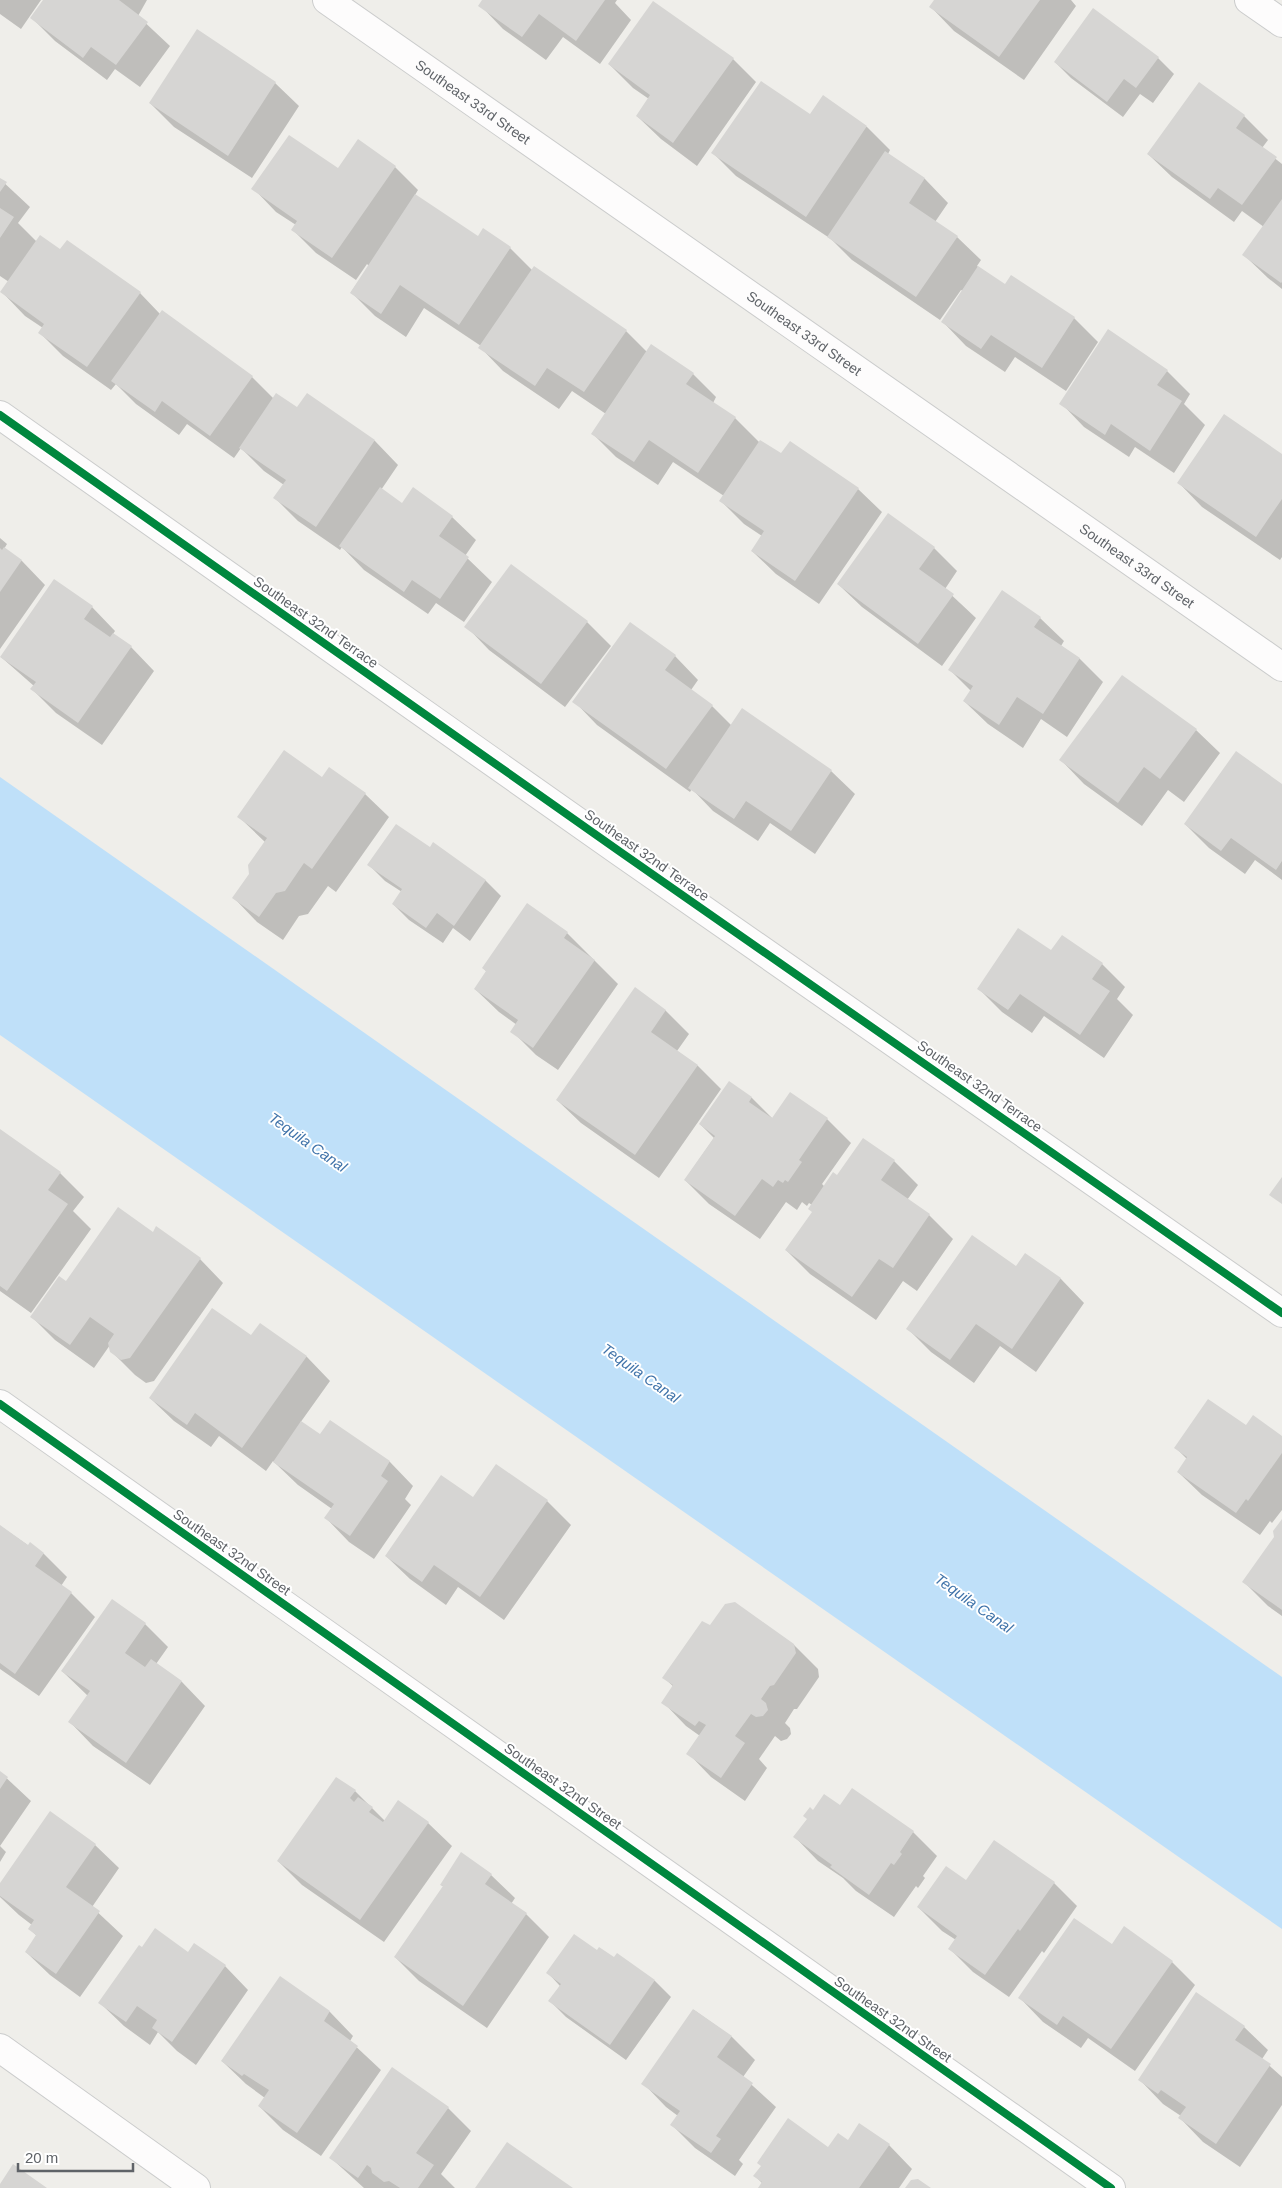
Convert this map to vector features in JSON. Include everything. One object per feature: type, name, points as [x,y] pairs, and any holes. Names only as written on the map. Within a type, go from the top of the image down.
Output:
[{"type":"street","name":"Southeast 33rd Street","points":[[327,0],[1282,667]]},
{"type":"street","points":[[1249,0],[1282,23]]},
{"type":"street","name":"Southeast 32nd Terrace","points":[[0,415],[595,834],[1282,1313]]},
{"type":"street","name":"Southeast 32nd Street","points":[[0,1404],[1110,2188]]},
{"type":"street","points":[[0,2048],[196,2188]]},
{"type":"water","name":"Tequila Canal","points":[[0,777],[1282,1677],[1282,1929],[0,1035]]},
{"type":"building","points":[[43,0],[119,0],[148,22],[116,65],[91,47],[83,58],[30,18]]},
{"type":"building","points":[[482,0],[605,0],[576,41],[539,14],[522,37],[478,6]]},
{"type":"building","points":[[934,0],[1040,0],[999,57],[929,7]]},
{"type":"building","points":[[653,1],[734,58],[673,143],[636,116],[650,95],[608,64]]},
{"type":"building","points":[[1093,8],[1159,57],[1136,88],[1124,79],[1107,102],[1054,62]]},
{"type":"building","points":[[197,29],[276,82],[228,156],[149,103]]},
{"type":"building","points":[[761,81],[810,114],[823,95],[867,126],[806,217],[711,153]]},
{"type":"building","points":[[1199,82],[1245,115],[1236,128],[1277,157],[1242,205],[1218,188],[1210,199],[1147,154]]},
{"type":"building","points":[[289,135],[338,168],[358,139],[396,166],[332,258],[291,230],[297,221],[251,189]]},
{"type":"building","points":[[885,151],[925,178],[909,203],[958,236],[916,297],[827,237]]},
{"type":"building","points":[[0,178],[7,182],[0,192]]},
{"type":"building","points":[[415,194],[478,236],[483,228],[511,247],[459,325],[400,285],[381,314],[350,293]]},
{"type":"building","points":[[1282,199],[1282,282],[1281,283],[1242,255]]},
{"type":"building","points":[[0,208],[14,217],[0,238]]},
{"type":"building","points":[[40,235],[60,249],[67,240],[141,292],[87,367],[38,333],[44,324],[0,292]]},
{"type":"building","points":[[534,266],[627,330],[584,392],[547,368],[535,386],[478,348]]},
{"type":"building","points":[[978,266],[1005,284],[1011,275],[1075,317],[1042,368],[991,335],[981,349],[941,322]]},
{"type":"building","points":[[162,310],[253,376],[210,436],[162,401],[155,412],[111,381]]},
{"type":"building","points":[[1108,329],[1168,370],[1157,385],[1182,401],[1150,451],[1111,424],[1105,435],[1059,404]]},
{"type":"building","points":[[651,344],[694,373],[686,384],[736,417],[698,473],[649,440],[634,462],[591,434]]},
{"type":"building","points":[[276,393],[297,407],[307,393],[375,440],[316,527],[273,498],[286,480],[239,448]]},
{"type":"building","points":[[1224,414],[1282,454],[1282,499],[1256,537],[1177,483]]},
{"type":"building","points":[[760,440],[781,453],[790,441],[859,488],[795,581],[751,551],[764,531],[719,501]]},
{"type":"building","points":[[380,487],[402,503],[413,487],[453,516],[439,536],[469,557],[440,599],[412,580],[404,592],[339,546]]},
{"type":"building","points":[[888,513],[935,547],[919,569],[954,594],[918,644],[837,584]]},
{"type":"building","points":[[4,547],[22,560],[0,592],[0,548],[2,550]]},
{"type":"building","points":[[511,564],[588,621],[541,684],[464,627]]},
{"type":"building","points":[[54,579],[93,606],[84,619],[110,637],[113,633],[132,646],[78,723],[30,689],[36,682],[0,657]]},
{"type":"building","points":[[1002,590],[1041,617],[1034,627],[1080,658],[1043,714],[1017,697],[999,725],[963,701],[973,686],[948,670]]},
{"type":"building","points":[[630,622],[676,655],[665,670],[713,705],[666,769],[572,702]]},
{"type":"building","points":[[1122,675],[1197,729],[1160,779],[1144,767],[1118,803],[1059,760]]},
{"type":"building","points":[[742,708],[832,770],[791,831],[746,801],[734,819],[688,788]]},
{"type":"building","points":[[284,750],[322,777],[329,767],[366,793],[312,869],[304,863],[285,891],[276,893],[259,917],[232,898],[249,874],[248,865],[267,838],[237,817]]},
{"type":"building","points":[[1236,751],[1282,784],[1282,861],[1276,870],[1231,838],[1221,851],[1184,824]]},
{"type":"building","points":[[396,824],[430,847],[433,842],[486,880],[454,926],[437,913],[426,928],[392,904],[402,889],[367,865]]},
{"type":"building","points":[[527,903],[568,932],[564,938],[595,960],[533,1048],[510,1032],[518,1020],[474,989],[486,971],[482,968]]},
{"type":"building","points":[[1018,928],[1051,950],[1062,935],[1103,963],[1092,979],[1110,991],[1080,1035],[1020,994],[1008,1010],[977,989]]},
{"type":"building","points":[[635,987],[666,1010],[651,1032],[698,1065],[635,1155],[556,1100]]},
{"type":"building","points":[[729,1081],[752,1097],[749,1102],[772,1118],[790,1092],[828,1118],[799,1160],[802,1162],[788,1182],[785,1180],[783,1183],[778,1180],[773,1187],[762,1179],[735,1216],[684,1180],[715,1136],[699,1124]]},
{"type":"building","points":[[0,1129],[61,1172],[48,1190],[68,1204],[7,1291],[0,1286]]},
{"type":"building","points":[[863,1138],[895,1160],[881,1180],[930,1214],[893,1268],[879,1259],[852,1297],[785,1250],[812,1212],[808,1209],[833,1172],[837,1175]]},
{"type":"building","points":[[1282,1177],[1282,1204],[1269,1195]]},
{"type":"building","points":[[118,1207],[153,1232],[156,1226],[201,1258],[130,1358],[121,1360],[110,1352],[108,1343],[114,1334],[90,1317],[70,1345],[30,1317],[59,1276],[66,1281]]},
{"type":"building","points":[[972,1235],[1016,1266],[1025,1253],[1061,1278],[1012,1349],[976,1324],[950,1360],[906,1329]]},
{"type":"building","points":[[212,1308],[251,1335],[260,1323],[307,1356],[242,1448],[195,1413],[187,1425],[149,1398]]},
{"type":"building","points":[[1208,1399],[1246,1425],[1253,1415],[1282,1436],[1282,1453],[1248,1501],[1246,1499],[1236,1513],[1177,1472],[1187,1457],[1174,1448]]},
{"type":"building","points":[[330,1420],[390,1461],[381,1476],[388,1481],[350,1536],[324,1518],[334,1504],[273,1462],[301,1421],[320,1434]]},
{"type":"building","points":[[496,1464],[548,1500],[480,1597],[434,1565],[422,1582],[385,1556],[441,1475],[473,1497]]},
{"type":"building","points":[[1282,1519],[1282,1610],[1242,1582],[1274,1537],[1273,1531]]},
{"type":"building","points":[[0,1525],[28,1545],[30,1542],[44,1553],[35,1566],[72,1592],[15,1674],[0,1663]]},
{"type":"building","points":[[112,1599],[146,1623],[125,1653],[145,1667],[151,1659],[182,1681],[126,1763],[68,1722],[90,1691],[61,1671]]},
{"type":"building","points":[[735,1602],[794,1644],[796,1653],[774,1685],[770,1686],[761,1699],[766,1703],[768,1710],[763,1716],[756,1717],[751,1714],[735,1736],[745,1743],[721,1778],[686,1754],[706,1725],[699,1721],[695,1726],[661,1703],[673,1685],[662,1678],[702,1621],[710,1625],[725,1604]]},
{"type":"building","points":[[0,1771],[8,1777],[0,1789]]},
{"type":"building","points":[[336,1777],[356,1790],[350,1798],[354,1802],[358,1797],[373,1807],[369,1812],[383,1822],[398,1800],[429,1822],[360,1920],[277,1861]]},
{"type":"building","points":[[852,1788],[914,1831],[900,1852],[902,1854],[894,1865],[891,1863],[869,1895],[793,1837],[807,1819],[803,1816],[810,1807],[813,1810],[824,1794],[840,1805]]},
{"type":"building","points":[[50,1811],[96,1844],[66,1887],[100,1911],[56,1974],[25,1952],[36,1935],[28,1929],[34,1920],[0,1896],[0,1883]]},
{"type":"building","points":[[994,1840],[1055,1882],[1020,1931],[1018,1929],[985,1975],[948,1949],[957,1936],[917,1907],[946,1866],[966,1880]]},
{"type":"building","points":[[461,1852],[492,1874],[485,1884],[527,1913],[463,2006],[394,1957],[443,1886],[440,1885]]},
{"type":"building","points":[[1074,1918],[1112,1944],[1124,1926],[1173,1961],[1111,2049],[1063,2016],[1057,2025],[1018,1998]]},
{"type":"building","points":[[155,1928],[188,1952],[194,1943],[226,1965],[172,2042],[152,2028],[157,2020],[137,2006],[126,2022],[98,2003],[139,1945],[142,1947]]},
{"type":"building","points":[[574,1934],[597,1950],[599,1947],[614,1957],[617,1953],[655,1980],[610,2045],[548,2001],[561,1984],[546,1973]]},
{"type":"building","points":[[280,1976],[330,2011],[324,2021],[358,2046],[297,2133],[258,2106],[269,2090],[244,2074],[242,2076],[221,2061]]},
{"type":"building","points":[[1196,1992],[1245,2026],[1235,2040],[1271,2064],[1216,2144],[1178,2118],[1186,2107],[1161,2090],[1158,2094],[1138,2080]]},
{"type":"building","points":[[693,2009],[732,2036],[717,2057],[753,2083],[716,2136],[721,2139],[711,2153],[670,2125],[680,2111],[641,2084]]},
{"type":"building","points":[[392,2067],[449,2107],[416,2153],[434,2165],[418,2188],[400,2188],[389,2181],[384,2182],[372,2173],[371,2168],[367,2165],[358,2178],[329,2158]]},
{"type":"building","points":[[788,2118],[828,2147],[838,2133],[848,2140],[859,2123],[890,2144],[859,2188],[758,2188],[762,2182],[753,2176],[761,2166],[757,2163]]},
{"type":"building","points":[[507,2142],[573,2188],[475,2188]]},
{"type":"building","points":[[13,2164],[47,2188],[0,2188],[0,2184]]},
{"type":"building","points":[[918,2179],[931,2188],[905,2188],[911,2180]]},
{"type":"cycle path","points":[[0,415],[619,851],[1282,1313]]},
{"type":"cycle path","points":[[0,1404],[1111,2188]]}]
